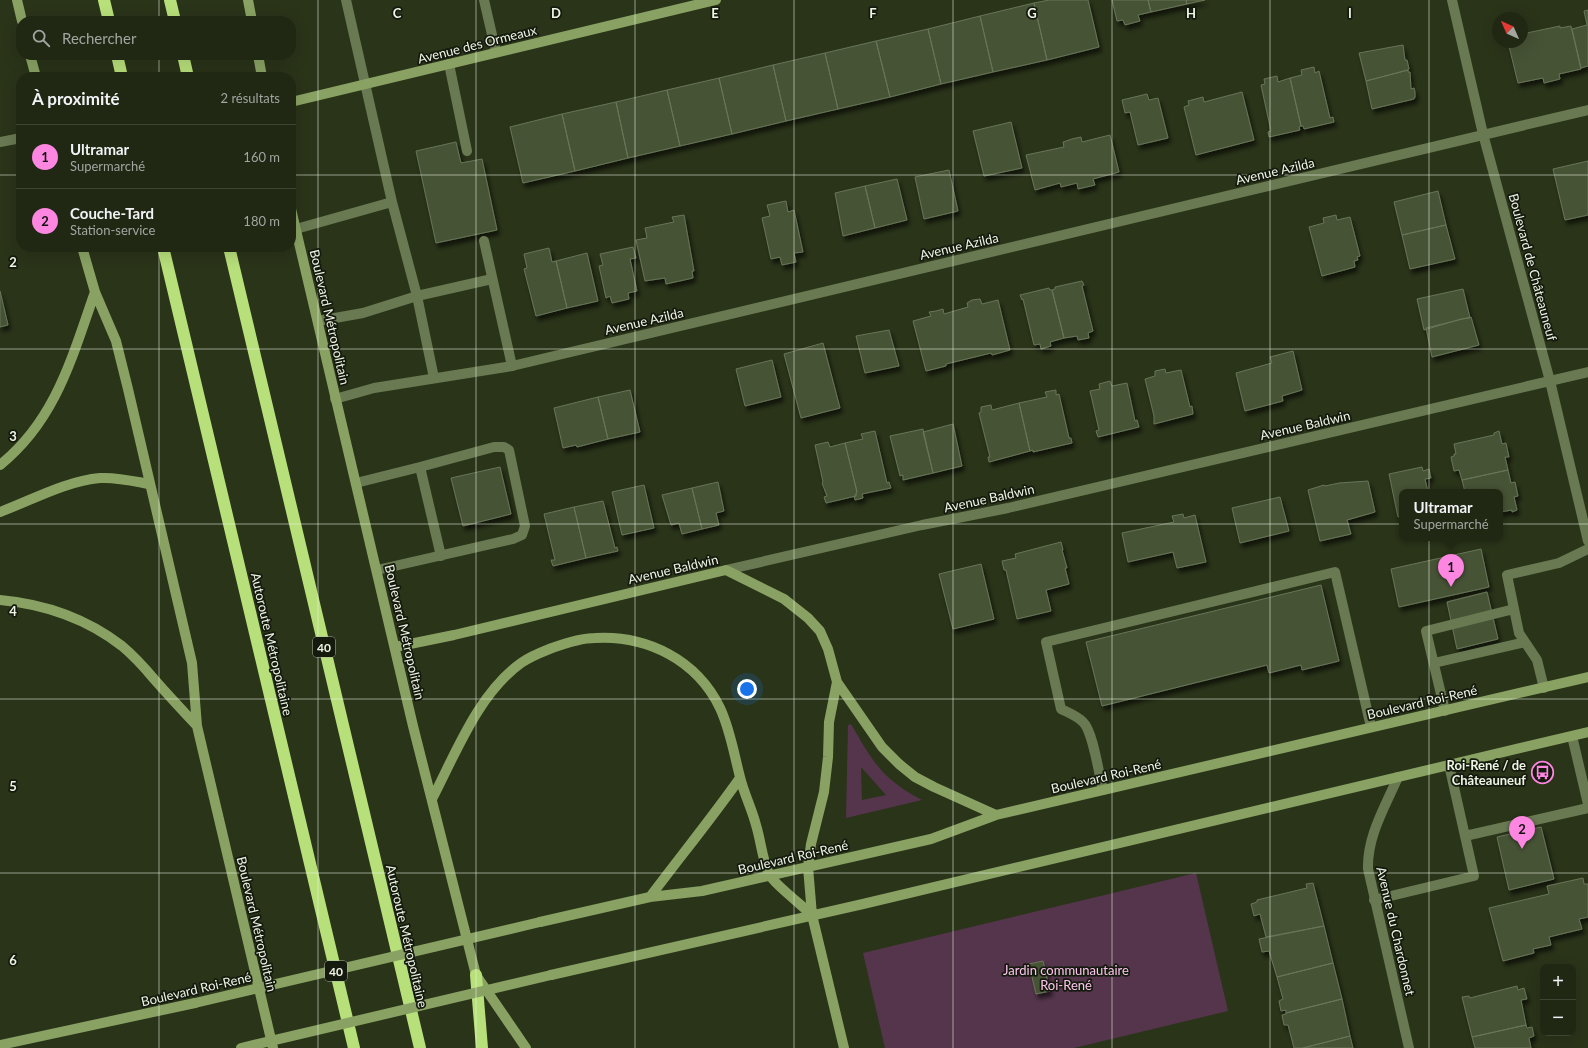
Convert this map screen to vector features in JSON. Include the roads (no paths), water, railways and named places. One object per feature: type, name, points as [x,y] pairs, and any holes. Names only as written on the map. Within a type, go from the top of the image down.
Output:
[{"type":"highway","points":[[104,0],[108,16]]},
{"type":"highway","points":[[170,0],[174,16]]},
{"type":"highway","points":[[118,60],[121,72]]},
{"type":"highway","points":[[184,60],[187,72]]},
{"type":"highway","name":"Autoroute Métropolitaine","points":[[164,252],[354,1048]]},
{"type":"highway","name":"Autoroute Métropolitaine","points":[[229,252],[420,1048]]},
{"type":"highway","points":[[476,975],[482,1048]]},
{"type":"street","points":[[17,0],[21,16]]},
{"type":"street","points":[[248,0],[251,16]]},
{"type":"street","points":[[346,0],[392,202],[417,296],[434,378]]},
{"type":"street","points":[[484,0],[496,52]]},
{"type":"street","name":"Avenue des Ormeaux","points":[[296,101],[716,0]]},
{"type":"street","name":"Boulevard de Châteauneuf","points":[[1452,0],[1483,134],[1550,381],[1588,541]]},
{"type":"street","points":[[31,60],[35,72]]},
{"type":"street","points":[[259,60],[261,72]]},
{"type":"street","points":[[449,64],[468,151]]},
{"type":"street","name":"Avenue Azilda","points":[[335,399],[374,388],[512,366],[1588,110]]},
{"type":"street","points":[[0,142],[16,139]]},
{"type":"street","points":[[296,229],[392,202]]},
{"type":"street","name":"Boulevard Métropolitain","points":[[296,229],[413,726],[476,975],[526,1048]]},
{"type":"street","points":[[484,241],[512,366]]},
{"type":"street","name":"Boulevard Métropolitain","points":[[83,252],[94,292],[116,341],[192,663],[198,726],[273,1048]]},
{"type":"street","points":[[318,322],[363,313],[417,296],[492,279]]},
{"type":"street","points":[[0,465],[12,456],[29,437],[55,398],[74,351],[94,292]]},
{"type":"street","name":"Avenue Baldwin","points":[[395,647],[454,635],[922,525],[1008,508],[1588,372]]},
{"type":"street","points":[[356,483],[494,447],[504,446],[509,450],[526,526],[522,535],[513,539],[377,570]]},
{"type":"street","points":[[420,467],[441,556]]},
{"type":"street","points":[[0,512],[84,481],[101,478],[121,478],[149,484]]},
{"type":"street","points":[[1544,688],[1537,660],[1519,633],[1507,575],[1559,563],[1588,549]]},
{"type":"street","points":[[726,570],[784,599],[808,618],[820,631],[828,649],[838,682],[882,747],[899,764],[915,777],[934,787],[996,815]]},
{"type":"street","points":[[1103,790],[1092,744],[1084,723],[1075,715],[1061,709],[1046,642],[1335,572],[1371,728]]},
{"type":"street","points":[[0,600],[22,602],[46,608],[81,621],[106,634],[122,646],[139,662],[198,726]]},
{"type":"street","points":[[1445,711],[1426,631],[1514,609]]},
{"type":"street","points":[[432,799],[475,716],[488,696],[503,679],[522,663],[541,652],[563,644],[588,638],[610,637],[655,646],[675,657],[694,671],[711,692],[720,709],[735,755],[740,778],[756,824],[769,876],[812,915]]},
{"type":"street","points":[[1434,663],[1525,642]]},
{"type":"street","name":"Boulevard Roi-René","points":[[0,1045],[195,1003],[650,897],[702,891],[931,839],[996,815],[1588,678]]},
{"type":"street","points":[[838,682],[829,722],[828,757],[824,792],[811,844],[808,867],[812,915],[844,1048]]},
{"type":"street","points":[[241,1048],[1588,732]]},
{"type":"street","points":[[1572,736],[1588,804]]},
{"type":"street","points":[[1374,900],[1474,876],[1449,765]]},
{"type":"street","name":"Avenue du Chardonnet","points":[[1398,777],[1373,832],[1368,869],[1409,1048]]},
{"type":"street","points":[[650,897],[688,846],[707,824],[740,778]]},
{"type":"street","points":[[1465,836],[1588,808]]},
{"type":"place","name":"Ultramar","points":[[1451,587]]},
{"type":"place","name":"Roi-René / de Châteauneuf","points":[[1542,772]]},
{"type":"place","name":"Couche-Tard","points":[[1522,849]]},
{"type":"park label","name":"Jardin communautaire Roi-René","points":[[1066,978]]}]
